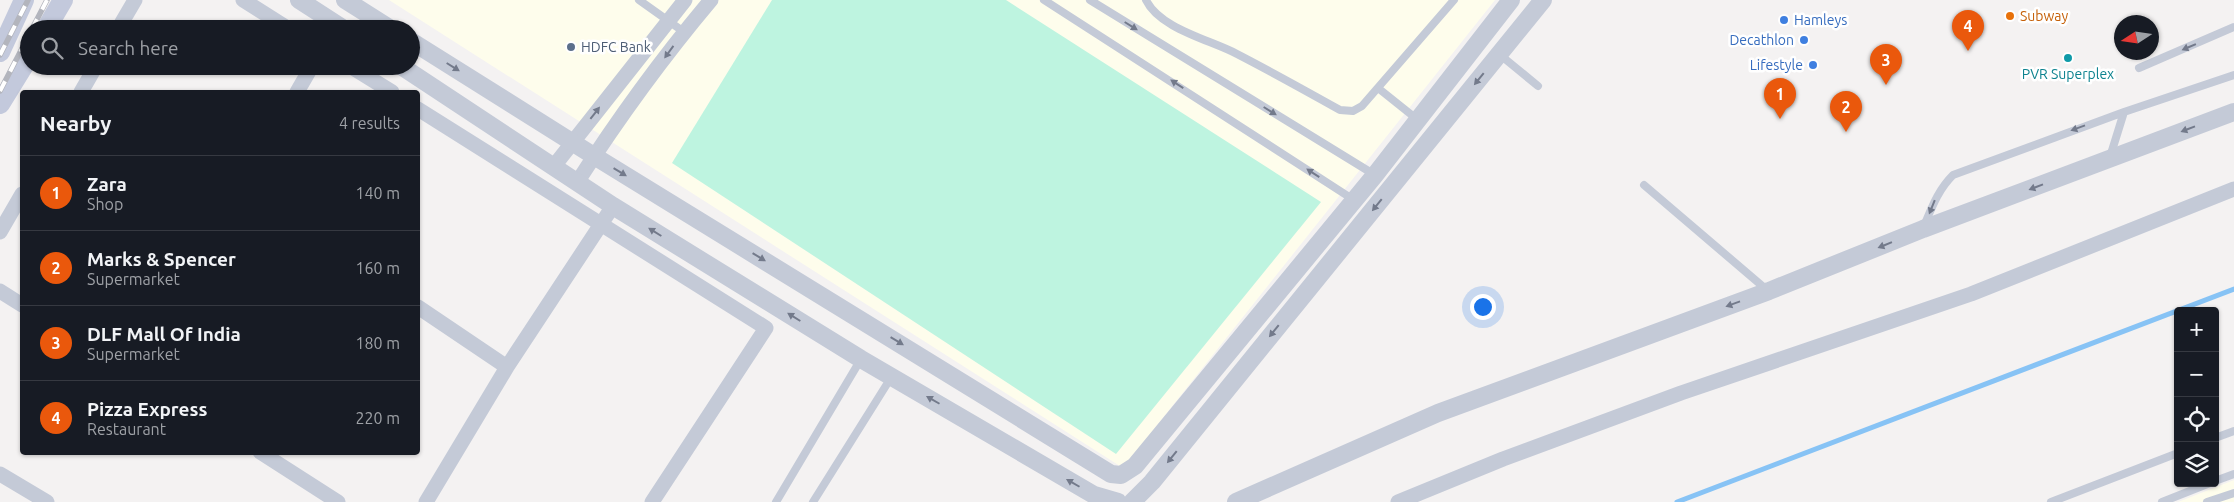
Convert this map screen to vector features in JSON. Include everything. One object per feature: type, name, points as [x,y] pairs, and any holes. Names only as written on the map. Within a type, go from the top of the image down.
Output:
[{"type":"main road","points":[[0,52],[24,0]]},
{"type":"main road","points":[[51,20],[63,0]]},
{"type":"main road","points":[[0,104],[20,72]]},
{"type":"street","points":[[123,20],[135,0]]},
{"type":"street","points":[[243,0],[275,20]]},
{"type":"street","points":[[299,0],[330,20]]},
{"type":"street","points":[[554,166],[685,0]]},
{"type":"street","points":[[578,182],[594,156],[684,32],[711,0]]},
{"type":"street","points":[[420,47],[1111,474],[1121,475],[1135,466],[1375,175],[1512,0]]},
{"type":"street","points":[[1132,502],[1152,482],[1543,0]]},
{"type":"street","points":[[351,1],[378,20]]},
{"type":"street","points":[[82,90],[91,75]]},
{"type":"street","points":[[297,90],[306,75]]},
{"type":"street","points":[[365,75],[389,90]]},
{"type":"street","points":[[415,75],[613,206],[861,359],[1094,495],[1118,502]]},
{"type":"street","points":[[420,110],[766,328],[652,502]]},
{"type":"street","points":[[1236,502],[1438,413],[1769,291],[1923,229],[2234,112]]},
{"type":"street","points":[[1398,502],[1503,459],[1671,397],[1971,294],[2234,189]]},
{"type":"street","points":[[0,232],[20,197]]},
{"type":"street","points":[[426,502],[508,367],[600,223],[613,206]]},
{"type":"street","points":[[0,291],[20,304]]},
{"type":"street","points":[[420,309],[508,367]]},
{"type":"street","points":[[265,455],[338,502]]},
{"type":"street","points":[[0,474],[47,502]]},
{"type":"street","points":[[1121,475],[1124,502]]},
{"type":"lane","points":[[640,0],[684,32]]},
{"type":"lane","points":[[1044,0],[1147,64],[1354,200]]},
{"type":"lane","points":[[1090,0],[1375,175]]},
{"type":"lane","points":[[1146,0],[1156,14],[1194,37],[1235,52],[1340,110],[1352,111],[1362,106],[1454,0]]},
{"type":"lane","points":[[2139,68],[2234,27]]},
{"type":"lane","points":[[1499,54],[1538,86]]},
{"type":"lane","points":[[1923,229],[1935,199],[1953,175],[2124,112],[2234,75]]},
{"type":"lane","points":[[1378,88],[1418,120]]},
{"type":"lane","points":[[2109,159],[2124,112]]},
{"type":"lane","points":[[1644,184],[1769,291]]},
{"type":"lane","points":[[776,502],[861,359]]},
{"type":"lane","points":[[813,502],[892,376]]},
{"type":"lane","points":[[2219,437],[2234,431]]},
{"type":"lane","points":[[2051,502],[2174,455]]},
{"type":"lane","points":[[2219,480],[2234,474]]},
{"type":"lane","points":[[2162,502],[2200,487]]},
{"type":"lane","points":[[2207,502],[2234,493]]},
{"type":"shaded area","points":[[389,0],[1495,0],[1123,468]]},
{"type":"shaded area","points":[[2234,480],[2234,502],[2178,502],[2219,487]]},
{"type":"green space","points":[[772,0],[1006,0],[1321,202],[1116,454],[672,163]]},
{"type":"waterway","points":[[1677,502],[2234,289]]},
{"type":"railway","points":[[0,55],[28,0]]},
{"type":"railway","points":[[37,20],[47,0]]},
{"type":"railway","points":[[0,91],[20,52]]},
{"type":"place","name":"Subway","points":[[2010,16]]},
{"type":"place","name":"Hamleys","points":[[1784,20]]},
{"type":"place","name":"Decathlon","points":[[1804,40]]},
{"type":"place","name":"HDFC Bank","points":[[571,47]]},
{"type":"place","name":"Pizza Express","points":[[1968,51]]},
{"type":"place","name":"PVR Superplex","points":[[2068,58]]},
{"type":"place","name":"Lifestyle","points":[[1813,65]]},
{"type":"place","name":"DLF Mall Of India","points":[[1886,85]]},
{"type":"place","name":"Zara","points":[[1780,119]]},
{"type":"place","name":"Marks & Spencer","points":[[1846,132]]}]
